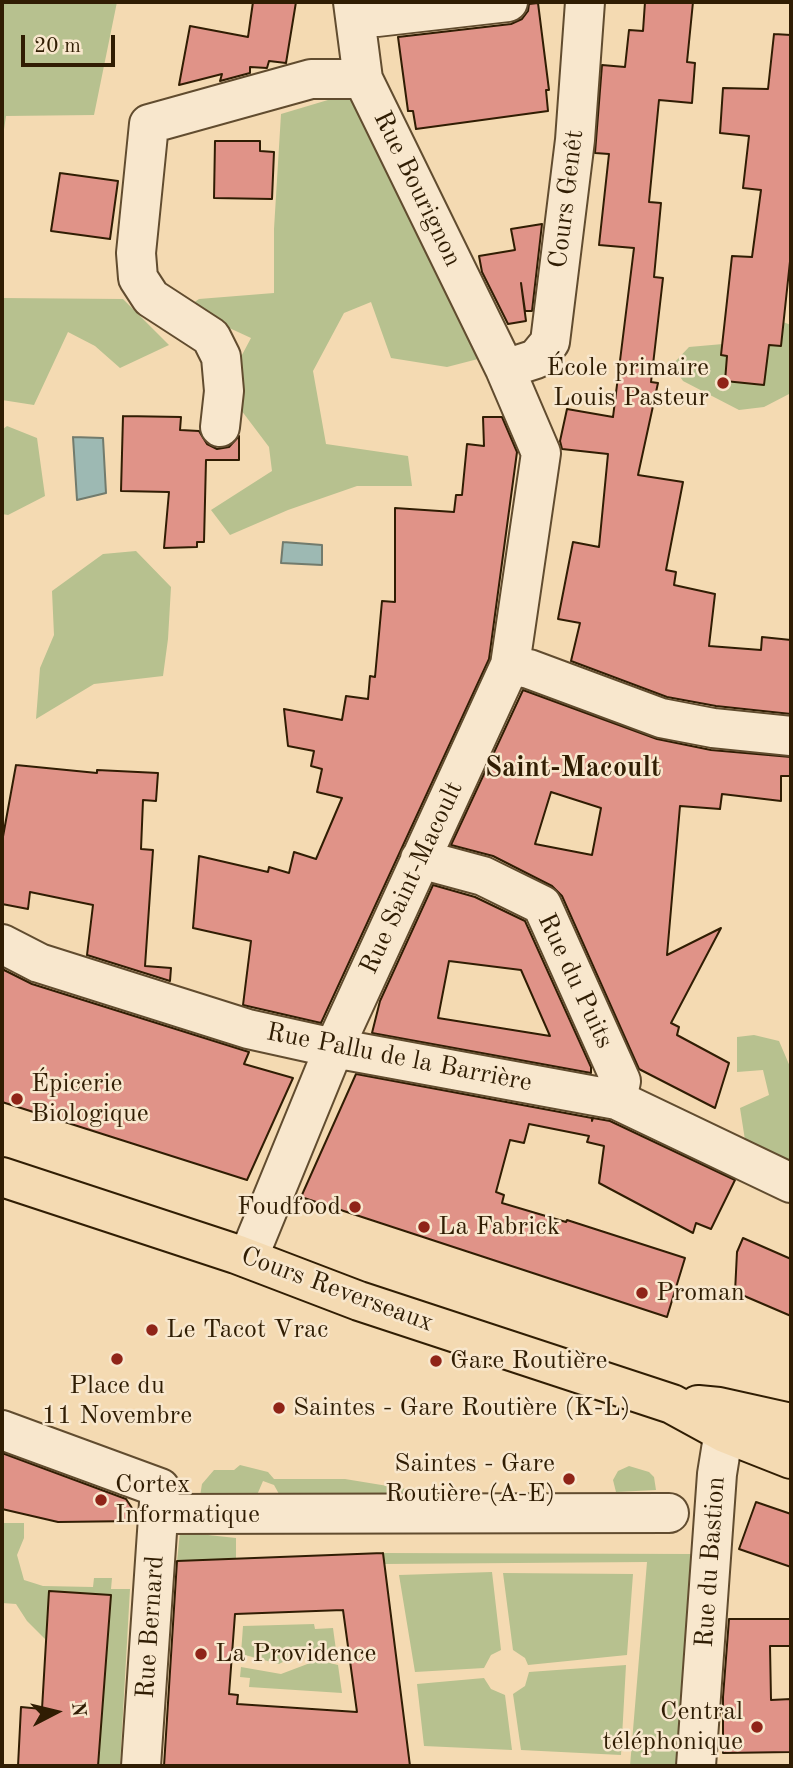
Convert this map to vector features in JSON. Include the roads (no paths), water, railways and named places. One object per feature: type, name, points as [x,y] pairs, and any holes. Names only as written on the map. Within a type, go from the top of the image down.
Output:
[{"type":"main road","name":"Cours Reverseaux","points":[[2,1177],[248,1258],[359,1301],[672,1404],[725,1433],[791,1459]]},
{"type":"main road","name":"Cours Reverseaux","points":[[672,1404],[719,1407],[791,1423]]},
{"type":"street","points":[[365,10],[508,2]]},
{"type":"street","name":"Cours Genêt","points":[[505,369],[536,359],[550,342],[575,140],[585,2]]},
{"type":"street","name":"Rue Bourignon","points":[[365,10],[363,79],[505,369]]},
{"type":"street","points":[[220,427],[224,390],[221,358],[211,337],[151,298],[138,278],[136,253],[149,124],[311,79],[363,79]]},
{"type":"street","name":"Rue Saint-Macoult","points":[[248,1258],[334,1048],[510,665],[541,453],[505,369]]},
{"type":"street","points":[[510,665],[529,669],[661,718],[713,728],[791,736]]},
{"type":"street","name":"Rue du Puits","points":[[420,859],[484,876],[542,905],[621,1081],[617,1100]]},
{"type":"street","name":"Rue Pallu de la Barrière","points":[[2,944],[39,963],[248,1029],[334,1048],[617,1100],[791,1183]]},
{"type":"street","points":[[725,1433],[730,1424],[734,1423],[791,1440]]},
{"type":"street","points":[[2,1430],[159,1501],[669,1513]]},
{"type":"street","name":"Rue du Bastion","points":[[696,1766],[717,1474],[725,1433]]},
{"type":"street","name":"Rue Bernard","points":[[141,1766],[159,1501]]},
{"type":"water","points":[[73,437],[103,438],[106,493],[77,500]]},
{"type":"water","points":[[283,542],[322,545],[322,565],[281,563]]},
{"type":"place","name":"École primaire Louis Pasteur","points":[[723,383]]},
{"type":"place","name":"Épicerie Biologique","points":[[17,1099]]},
{"type":"place","name":"Foudfood","points":[[355,1207]]},
{"type":"place","name":"La Fabrick","points":[[424,1227]]},
{"type":"place","name":"Proman","points":[[642,1293]]},
{"type":"place","name":"Le Tacot Vrac","points":[[152,1330]]},
{"type":"place","name":"Place du 11 Novembre","points":[[117,1359]]},
{"type":"place","name":"Gare Routière","points":[[436,1361]]},
{"type":"place","name":"Saintes - Gare Routière (K-L)","points":[[279,1408]]},
{"type":"place","name":"Saintes - Gare Routière (A-E)","points":[[569,1479]]},
{"type":"place","name":"Cortex Informatique","points":[[101,1500]]},
{"type":"place","name":"La Providence","points":[[201,1654]]},
{"type":"place","name":"Central téléphonique","points":[[757,1727]]},
{"type":"district","name":"Saint-Macoult","points":[[573,769]]}]
